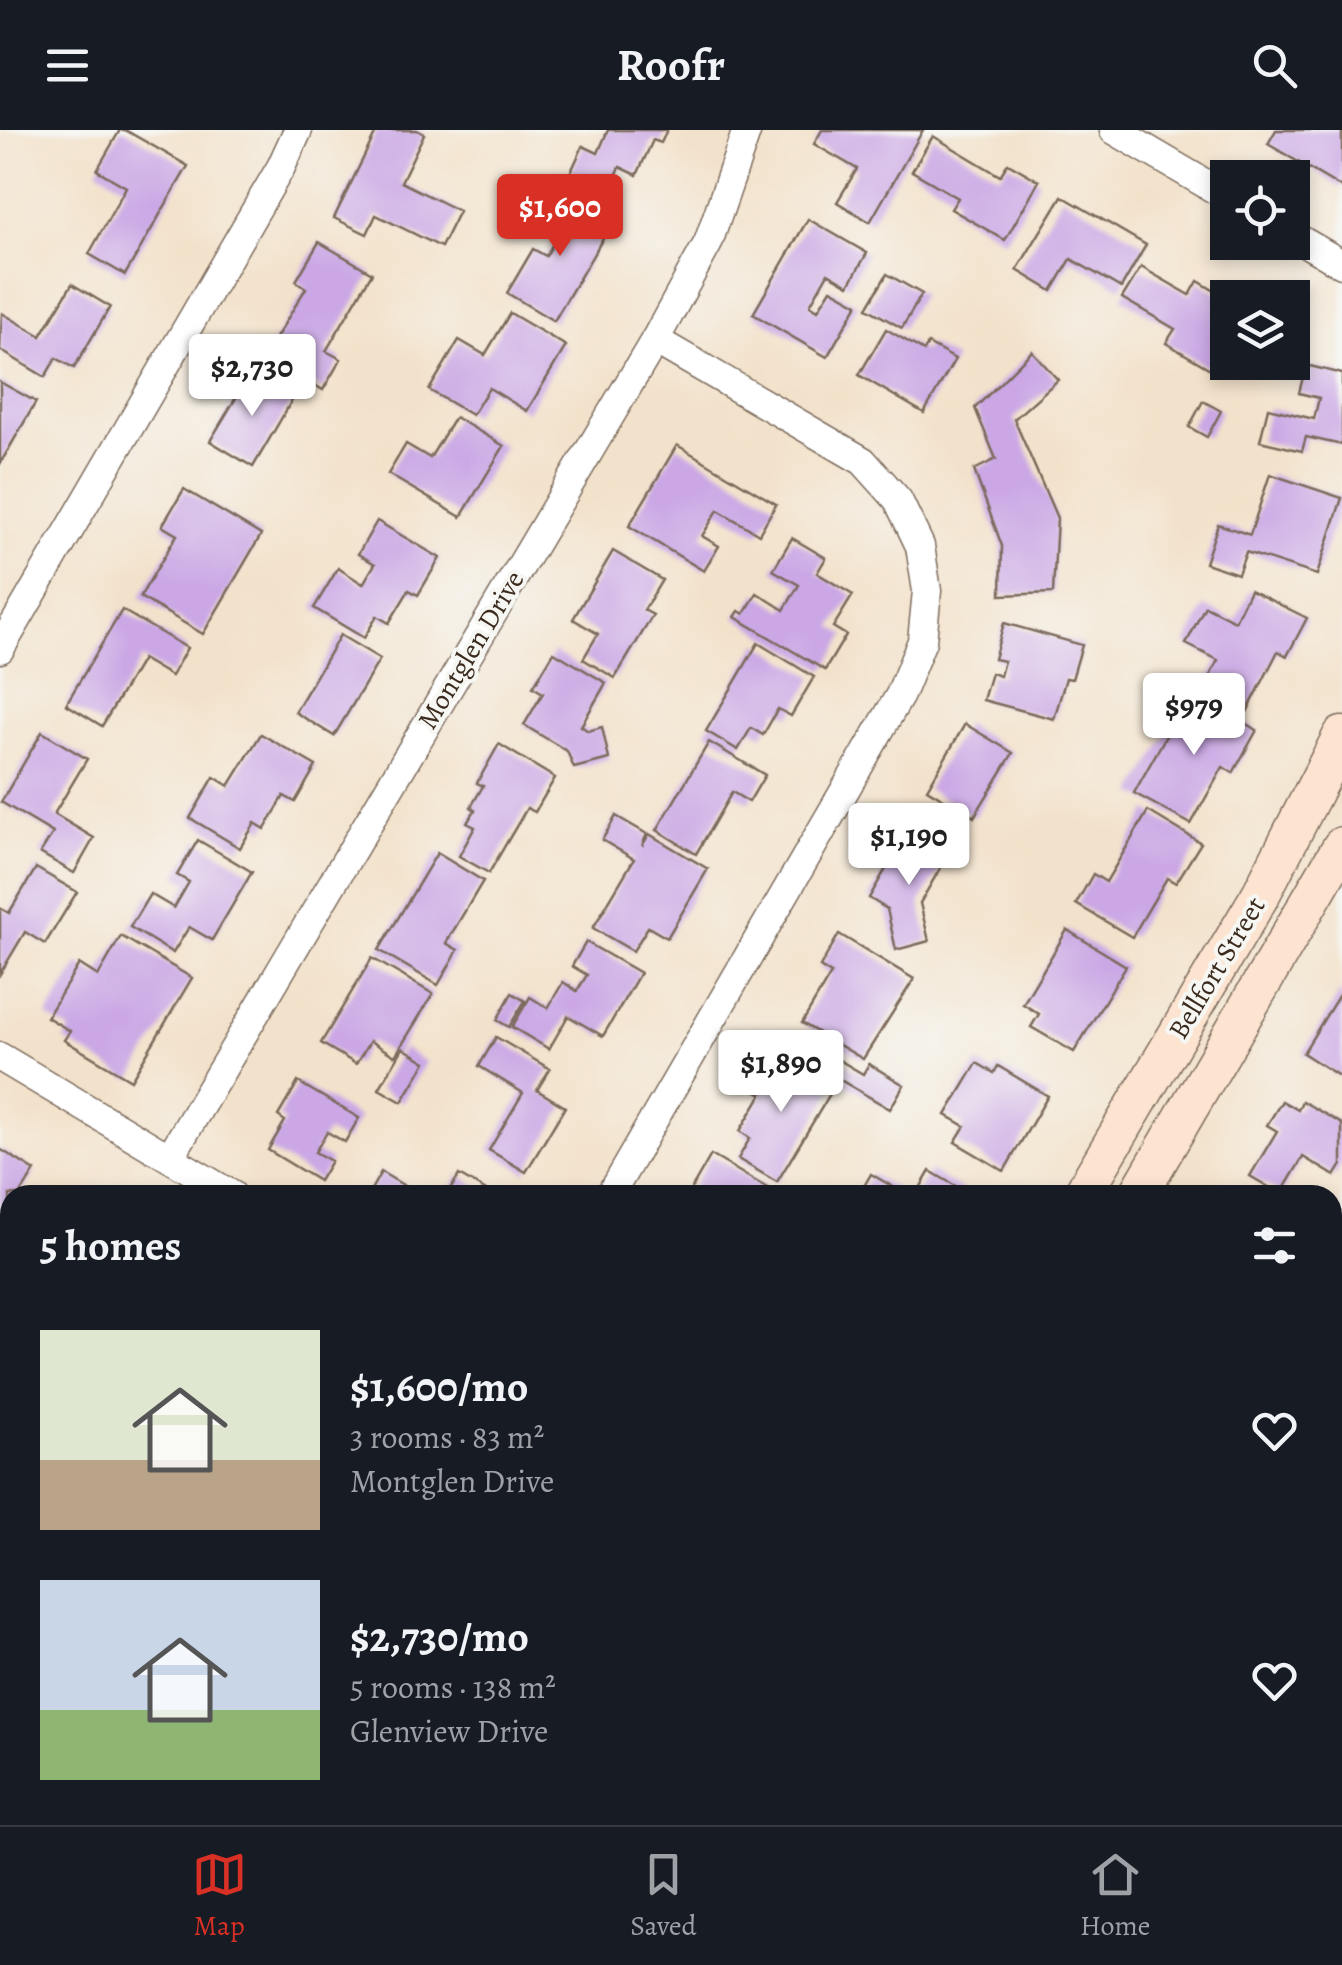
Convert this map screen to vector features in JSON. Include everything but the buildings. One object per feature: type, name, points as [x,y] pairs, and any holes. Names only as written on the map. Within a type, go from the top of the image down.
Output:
[{"type":"main road","name":"Bellfort Street","points":[[1088,1185],[1261,894],[1342,736]]},
{"type":"main road","name":"Bellfort Street","points":[[1144,1185],[1342,846]]},
{"type":"street","points":[[0,649],[298,130]]},
{"type":"street","name":"Montglen Drive","points":[[170,1157],[654,340],[708,243],[747,130]]},
{"type":"street","points":[[1114,130],[1210,186]]},
{"type":"street","points":[[1310,245],[1342,264]]},
{"type":"street","points":[[616,1185],[900,694],[922,640],[927,591],[920,546],[898,500],[862,461],[654,340]]},
{"type":"street","points":[[0,1057],[216,1185]]}]
